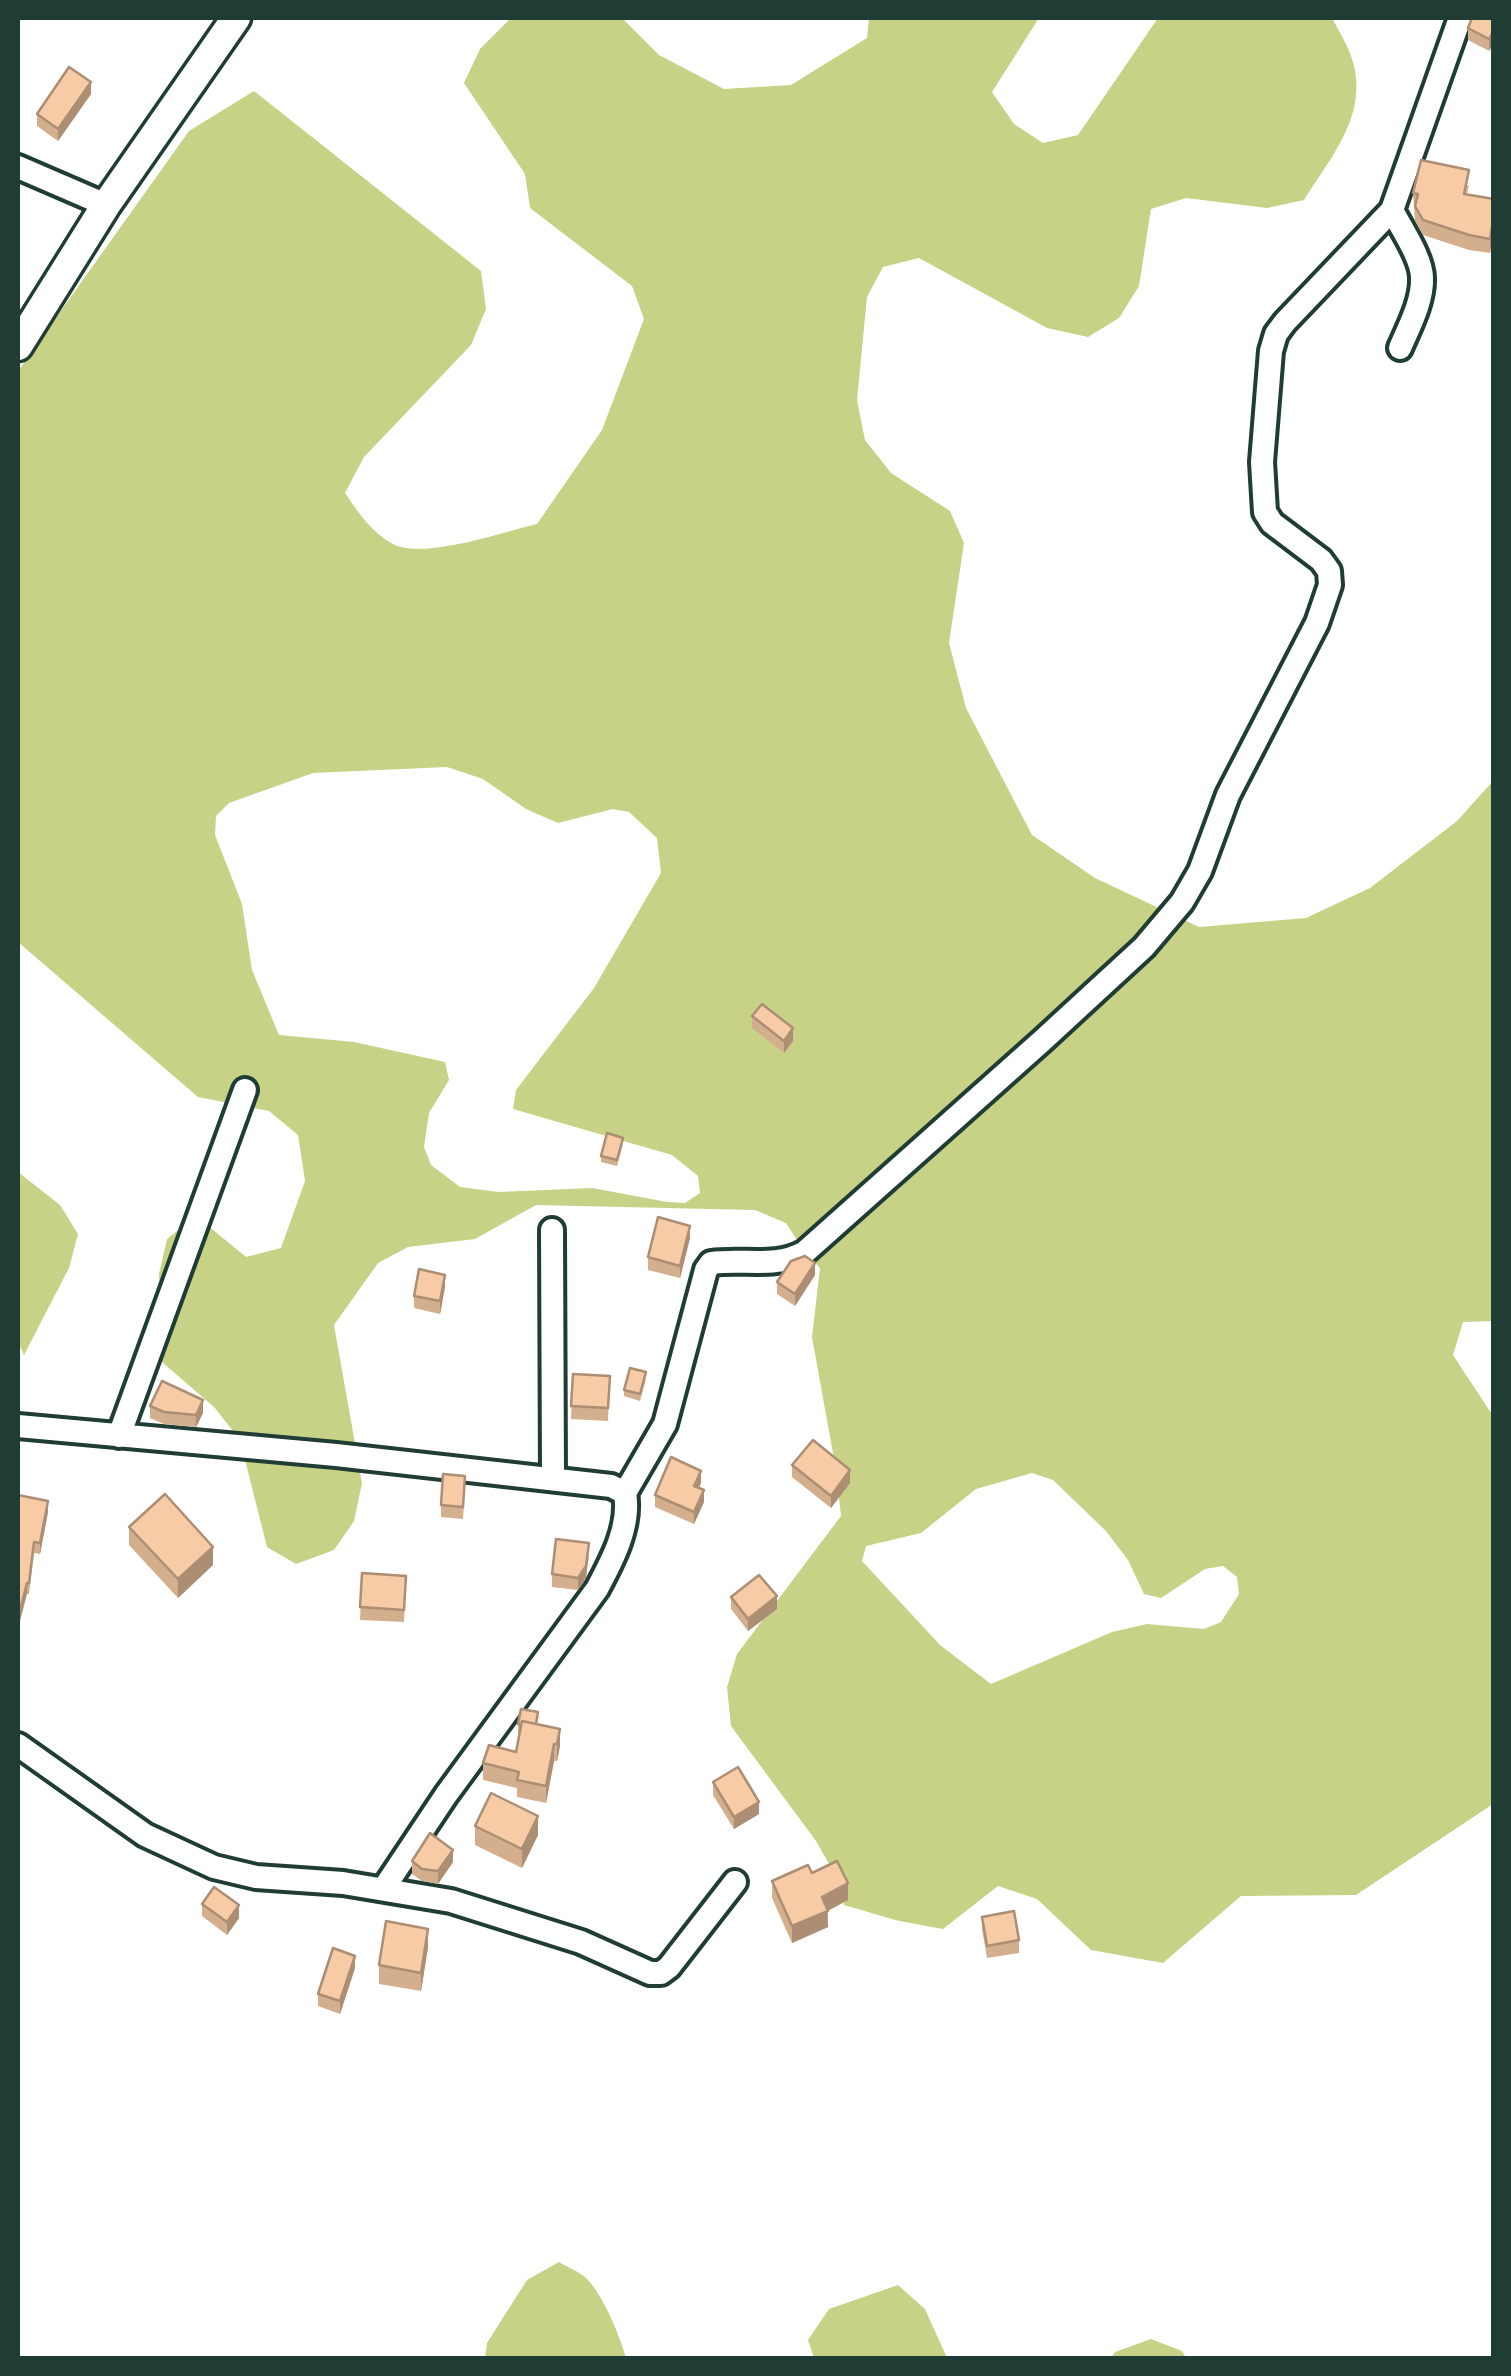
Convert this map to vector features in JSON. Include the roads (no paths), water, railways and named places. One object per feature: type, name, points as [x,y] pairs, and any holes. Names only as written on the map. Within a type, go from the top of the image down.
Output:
[{"type":"street","points":[[18,346],[106,205],[236,18]]},
{"type":"street","points":[[384,1888],[446,1794],[597,1589],[616,1556],[627,1506],[624,1493],[664,1424],[711,1263],[771,1263],[791,1260],[804,1252],[1144,947],[1182,902],[1200,871],[1228,795],[1317,622],[1330,585],[1329,571],[1321,560],[1272,523],[1266,512],[1262,462],[1270,351],[1284,322],[1392,210],[1460,18]]},
{"type":"street","points":[[18,167],[106,205]]},
{"type":"street","points":[[1392,210],[1422,277],[1418,302],[1400,348]]},
{"type":"street","points":[[119,1436],[244,1090]]},
{"type":"street","points":[[552,1230],[553,1479]]},
{"type":"street","points":[[18,1426],[336,1455],[612,1486],[624,1493]]},
{"type":"street","points":[[18,1744],[145,1835],[214,1867],[256,1877],[384,1888],[451,1901],[581,1942],[650,1973],[661,1973],[669,1967],[736,1882]]}]
